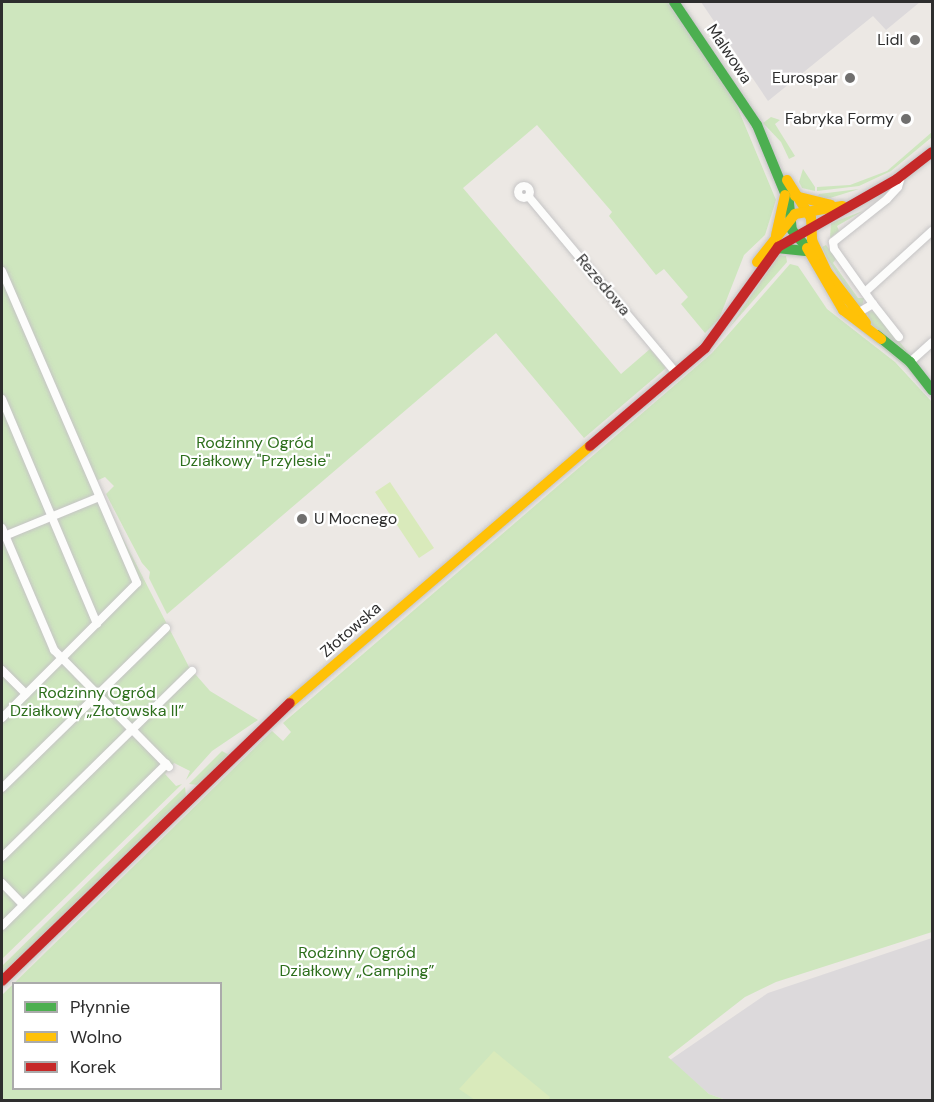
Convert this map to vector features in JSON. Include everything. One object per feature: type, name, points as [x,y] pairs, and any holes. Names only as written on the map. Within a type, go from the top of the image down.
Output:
[{"type":"street","name":"Malwowa","points":[[674,2],[774,151],[790,194],[791,228],[811,248],[853,315],[910,362],[933,390]]},
{"type":"street","name":"Złotowska","points":[[2,981],[284,708],[712,342],[731,316],[761,255],[775,245],[901,177],[933,152]]},
{"type":"street","points":[[899,337],[834,249],[833,242],[887,199],[898,187],[901,177]]},
{"type":"street","name":"Malwowa","points":[[790,194],[806,213],[819,223],[811,248]]},
{"type":"street","points":[[819,223],[811,248],[775,245],[790,194],[820,205],[851,204]]},
{"type":"street","name":"Rezedowa","points":[[529,196],[676,373]]},
{"type":"street","points":[[791,219],[797,213],[851,204]]},
{"type":"street","name":"Złotowska","points":[[775,245],[791,219]]},
{"type":"street","points":[[865,292],[933,231]]},
{"type":"street","points":[[2,271],[5,290],[137,583],[2,718]]},
{"type":"street","points":[[853,315],[873,304]]},
{"type":"street","points":[[910,362],[933,342]]},
{"type":"street","points":[[2,399],[97,624]]},
{"type":"street","points":[[2,926],[168,766],[54,650],[3,534],[97,498]]},
{"type":"street","points":[[2,788],[166,628]]},
{"type":"street","points":[[2,670],[26,694]]},
{"type":"street","points":[[2,857],[134,731],[192,671]]},
{"type":"street","points":[[2,883],[23,905]]},
{"type":"shaded area","points":[[701,2],[920,2],[886,30],[873,16],[768,101]]},
{"type":"shaded area","points":[[932,938],[932,1100],[726,1100],[709,1094],[670,1060],[768,993]]},
{"type":"green space","points":[[2,2],[667,2],[731,92],[776,200],[765,235],[744,255],[719,319],[705,333],[681,304],[688,297],[664,269],[656,275],[609,216],[612,212],[537,125],[463,188],[621,374],[650,349],[666,368],[584,438],[496,333],[167,614],[149,578],[150,572],[142,563],[106,494],[114,486],[105,477],[94,482],[189,667],[210,691],[258,720],[212,751],[186,780],[190,771],[174,763],[165,774],[176,786],[182,784],[2,959]]},
{"type":"green space","points":[[771,117],[780,120],[775,124],[795,156],[789,159],[781,142],[763,123]]},
{"type":"green space","points":[[932,132],[932,137],[891,171],[859,186],[817,191],[817,187],[850,185],[887,171]]},
{"type":"green space","points":[[803,169],[815,187],[815,191],[802,188],[799,182]]},
{"type":"green space","points":[[859,189],[830,198],[817,198],[819,194]]},
{"type":"green space","points":[[863,211],[837,226],[839,231],[830,238],[831,223]]},
{"type":"green space","points":[[826,245],[836,259],[833,263],[858,298],[864,298],[862,307],[859,308],[827,258],[822,247]]},
{"type":"green space","points":[[779,255],[786,256],[787,262],[729,328]]},
{"type":"green space","name":"Rodzinny Ogród Działkowy „Camping”","points":[[790,264],[798,266],[827,309],[895,362],[932,402],[932,932],[776,982],[745,997],[668,1057],[709,1094],[726,1100],[2,1100],[2,995],[12,985],[12,1090],[222,1090],[222,982],[15,982],[272,731],[283,741],[291,732],[283,723],[712,353]]},
{"type":"green space","points":[[837,311],[899,358],[917,376],[931,396],[907,368]]},
{"type":"green space","points":[[868,311],[876,312],[910,355],[868,322]]},
{"type":"green space","points":[[390,482],[434,548],[419,558],[375,492]]},
{"type":"green space","points":[[222,751],[229,755],[198,785],[189,784]]},
{"type":"green space","points":[[185,787],[186,796],[2,976],[2,966]]},
{"type":"green space","points":[[494,1051],[550,1097],[548,1100],[475,1100],[459,1089]]},
{"type":"traffic: fast","points":[[674,2],[757,125],[789,203],[792,230],[807,248]]},
{"type":"traffic: fast","points":[[777,248],[808,251]]},
{"type":"traffic: fast","points":[[877,335],[910,362],[932,390]]},
{"type":"traffic: slow","points":[[787,180],[811,218],[812,240],[827,272],[866,323]]},
{"type":"traffic: slow","points":[[776,235],[785,195]]},
{"type":"traffic: slow","points":[[795,196],[831,205]]},
{"type":"traffic: slow","points":[[757,262],[795,214],[842,206]]},
{"type":"traffic: slow","points":[[807,248],[843,310],[881,339]]},
{"type":"traffic: slow","points":[[290,703],[590,446]]},
{"type":"traffic: jam","points":[[590,446],[705,348],[778,247],[897,179],[932,152]]},
{"type":"traffic: jam","points":[[2,981],[290,703]]},
{"type":"place","name":"Lidl","points":[[915,40]]},
{"type":"place","name":"Eurospar","points":[[850,78]]},
{"type":"place","name":"Fabryka Formy","points":[[906,119]]},
{"type":"place","name":"U Mocnego","points":[[302,519]]},
{"type":"park label","name":"Rodzinny Ogród Działkowy \"Przylesie\"","points":[[255,452]]},
{"type":"park label","name":"Rodzinny Ogród Działkowy „Złotowska II”","points":[[97,702]]}]
